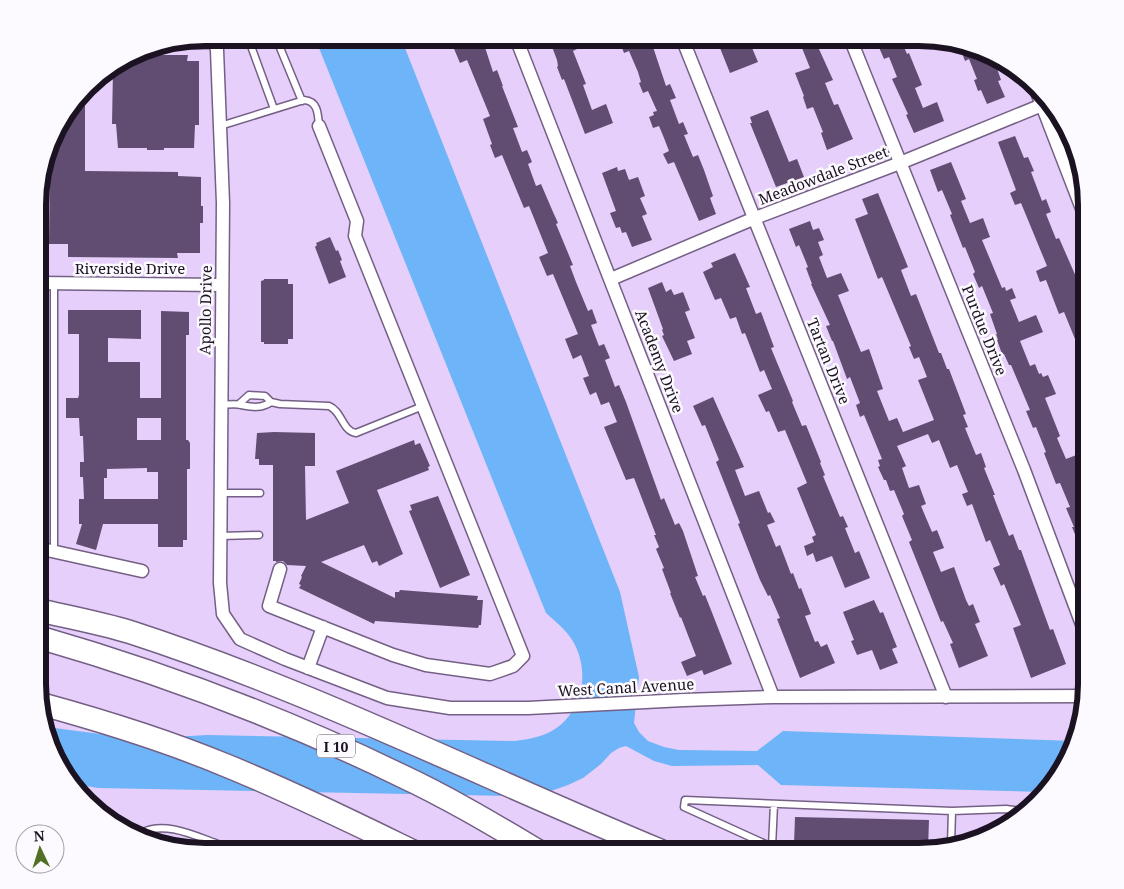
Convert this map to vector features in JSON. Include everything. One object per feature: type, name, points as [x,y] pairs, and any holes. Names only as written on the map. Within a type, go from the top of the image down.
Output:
[{"type":"highway","points":[[47,612],[128,632],[239,670],[639,843]]},
{"type":"highway","name":"I 10","points":[[47,640],[123,663],[220,697],[305,731],[403,776],[523,842]]},
{"type":"highway","points":[[48,706],[140,734],[225,765],[321,807],[394,842]]},
{"type":"street","name":"Apollo Drive","points":[[215,47],[223,203],[220,583]]},
{"type":"street","name":"Academy Drive","points":[[520,47],[773,697]]},
{"type":"street","name":"Tartan Drive","points":[[686,47],[946,697]]},
{"type":"street","name":"Purdue Drive","points":[[854,47],[1024,470],[1077,611]]},
{"type":"street","name":"Meadowdale Street","points":[[611,279],[754,218],[900,163],[1042,105]]},
{"type":"street","points":[[1047,112],[1077,194]]},
{"type":"street","points":[[280,569],[269,606],[393,655],[426,665],[490,674],[513,666],[523,656],[355,236],[357,221],[319,126]]},
{"type":"street","name":"Riverside Drive","points":[[46,283],[221,285]]},
{"type":"street","points":[[47,550],[142,571]]},
{"type":"street","name":"West Canal Avenue","points":[[220,583],[223,614],[240,639],[308,668],[387,698],[450,708],[528,708],[773,697],[1077,696]]},
{"type":"street","points":[[308,668],[324,627]]},
{"type":"lane","points":[[251,47],[274,109]]},
{"type":"lane","points":[[280,47],[302,100]]},
{"type":"lane","points":[[220,126],[302,100],[309,100],[316,106],[319,126]]},
{"type":"lane","points":[[54,283],[54,552]]},
{"type":"lane","points":[[239,404],[249,395],[265,396],[271,402],[280,404],[329,406],[334,408],[351,432],[356,433],[423,406]]},
{"type":"lane","points":[[220,405],[239,404],[248,407],[264,407],[271,402]]},
{"type":"lane","points":[[220,493],[260,493]]},
{"type":"lane","points":[[220,536],[259,535]]},
{"type":"lane","points":[[761,843],[684,807],[685,800],[952,811],[1015,810]]},
{"type":"lane","points":[[774,804],[774,843]]},
{"type":"lane","points":[[951,840],[952,811]]},
{"type":"lane","points":[[145,831],[151,828],[169,828],[212,842]]},
{"type":"water","points":[[319,47],[405,47],[620,592],[639,677],[634,723],[639,732],[648,741],[679,750],[757,751],[783,731],[1067,741],[1051,772],[1035,792],[781,785],[758,765],[672,766],[654,761],[626,746],[611,753],[601,764],[583,778],[568,785],[551,791],[511,796],[98,788],[84,786],[79,780],[63,754],[53,728],[138,739],[207,735],[515,741],[541,736],[555,729],[572,713],[577,703],[582,681],[582,669],[576,647],[567,633],[546,613]]},
{"type":"building","points":[[453,47],[485,47],[493,72],[497,70],[518,127],[513,128],[522,152],[527,150],[532,162],[528,164],[536,186],[541,184],[558,223],[556,224],[573,265],[570,266],[576,282],[588,311],[592,309],[597,323],[591,325],[599,346],[604,344],[610,358],[605,360],[615,387],[619,385],[626,402],[661,500],[664,498],[675,525],[679,523],[683,531],[698,576],[695,577],[703,596],[705,595],[732,664],[704,675],[702,670],[687,676],[681,662],[696,656],[670,593],[662,569],[664,568],[656,549],[659,547],[654,535],[656,535],[634,478],[626,480],[604,427],[617,422],[609,402],[601,405],[596,392],[590,395],[583,378],[589,376],[581,355],[573,359],[565,339],[578,334],[553,274],[547,276],[539,257],[548,253],[529,206],[524,208],[502,155],[495,158],[483,119],[490,116],[467,60],[460,63]]},
{"type":"building","points":[[552,47],[576,47],[577,49],[573,51],[586,84],[583,85],[592,110],[606,104],[613,123],[585,134],[564,79],[562,80],[557,67],[557,60]]},
{"type":"building","points":[[622,47],[653,47],[666,86],[670,84],[676,98],[670,100],[679,124],[683,122],[688,134],[684,135],[693,157],[698,155],[704,170],[713,196],[710,198],[716,214],[699,221],[674,162],[668,164],[663,154],[669,151],[659,126],[653,128],[649,117],[654,115],[653,112],[657,111],[648,91],[643,93],[639,83],[641,82],[638,72],[629,51],[624,53]]},
{"type":"building","points":[[720,47],[752,47],[758,62],[730,73]]},
{"type":"building","points":[[802,47],[818,47],[833,80],[825,83],[834,105],[838,104],[853,139],[827,150],[821,133],[823,132],[813,107],[807,109],[795,73],[810,68]]},
{"type":"building","points":[[879,47],[904,47],[907,54],[909,53],[922,85],[915,88],[923,108],[937,102],[944,121],[914,133],[906,115],[908,114],[892,79],[897,77],[889,57],[884,59]]},
{"type":"building","points":[[962,53],[979,58],[997,67],[1001,80],[998,81],[1005,97],[987,104],[981,90],[978,91],[974,80],[977,79],[969,59],[965,61]]},
{"type":"building","points":[[154,55],[188,55],[187,61],[199,61],[199,125],[195,125],[194,148],[147,150],[147,148],[118,148],[116,124],[112,124],[113,76],[117,73]]},
{"type":"building","points":[[85,102],[85,171],[178,172],[178,176],[201,177],[203,223],[200,223],[200,253],[177,253],[178,258],[68,257],[68,244],[49,244],[50,176],[52,164],[58,145],[68,126]]},
{"type":"building","points":[[768,110],[789,162],[797,159],[804,177],[776,187],[750,123],[752,123],[750,117]]},
{"type":"building","points":[[1015,136],[1024,158],[1028,157],[1034,171],[1031,172],[1042,201],[1046,199],[1051,212],[1046,214],[1056,239],[1059,238],[1078,282],[1078,346],[1064,312],[1059,314],[1046,280],[1040,282],[1036,271],[1047,266],[1021,203],[1015,205],[1010,193],[1016,190],[998,142]]},
{"type":"building","points":[[951,162],[966,199],[961,201],[970,223],[983,218],[990,237],[982,240],[1002,288],[1005,287],[1006,291],[1012,288],[1016,298],[1010,300],[1019,322],[1036,315],[1043,332],[1020,341],[1030,366],[1035,364],[1039,374],[1041,373],[1043,377],[1048,375],[1056,394],[1045,398],[1060,436],[1057,438],[1066,459],[1077,455],[1077,540],[1066,508],[1070,507],[1060,483],[1056,484],[1036,427],[1033,428],[1026,411],[1030,410],[1011,365],[1009,365],[1004,354],[1002,354],[990,314],[993,313],[982,286],[979,288],[973,274],[975,272],[965,247],[963,248],[942,190],[938,192],[930,170]]},
{"type":"building","points":[[617,167],[618,171],[625,169],[629,180],[638,177],[645,196],[640,198],[647,214],[642,216],[652,240],[632,247],[626,232],[622,233],[620,227],[616,228],[610,213],[616,211],[602,173]]},
{"type":"building","points":[[878,193],[908,267],[901,270],[911,296],[916,294],[939,353],[941,353],[947,369],[949,369],[966,414],[963,415],[968,427],[965,428],[976,455],[981,453],[986,467],[984,468],[995,495],[993,495],[1009,536],[1013,534],[1019,550],[1021,550],[1050,630],[1053,629],[1066,664],[1031,678],[1013,628],[1021,625],[1004,584],[1001,586],[993,568],[1000,565],[990,540],[986,542],[972,504],[967,506],[962,494],[968,492],[957,465],[950,468],[939,440],[932,443],[928,434],[897,446],[906,466],[902,468],[909,488],[919,485],[926,504],[921,506],[932,532],[937,530],[944,548],[933,552],[941,572],[954,567],[966,600],[969,606],[973,604],[980,622],[975,624],[988,656],[959,668],[950,644],[953,643],[943,621],[941,622],[909,542],[912,540],[902,516],[904,514],[894,490],[890,491],[878,467],[880,466],[878,460],[882,459],[864,415],[860,417],[856,405],[860,403],[850,377],[847,379],[826,326],[830,325],[811,284],[806,268],[808,267],[799,245],[796,247],[789,229],[810,221],[813,230],[819,228],[824,240],[818,242],[823,255],[819,257],[827,278],[841,273],[849,291],[838,295],[861,352],[869,349],[883,389],[877,391],[889,421],[897,418],[903,432],[934,420],[918,380],[927,377],[919,357],[914,359],[909,347],[911,346],[882,277],[878,279],[855,219],[868,214],[862,199]]},
{"type":"building","points":[[330,237],[342,260],[340,261],[346,277],[329,284],[315,247],[316,243]]},
{"type":"building","points":[[735,253],[750,287],[746,288],[756,314],[761,312],[774,347],[771,348],[792,402],[802,426],[806,425],[821,462],[825,475],[823,476],[840,517],[843,516],[848,527],[845,528],[855,553],[859,551],[870,578],[845,588],[832,556],[816,562],[813,553],[807,556],[804,546],[814,542],[812,537],[816,535],[797,488],[807,483],[785,430],[778,432],[769,411],[766,412],[758,395],[772,389],[764,370],[760,372],[745,333],[742,334],[736,317],[730,319],[721,298],[715,300],[703,272],[713,267],[711,263]]},
{"type":"building","points":[[264,279],[288,279],[288,284],[293,284],[293,339],[288,339],[288,344],[264,344],[264,342],[261,342],[261,281]]},
{"type":"building","points":[[662,282],[666,292],[671,289],[674,295],[683,292],[690,310],[685,312],[695,338],[687,341],[692,354],[674,361],[662,336],[664,335],[663,329],[648,288]]},
{"type":"building","points":[[68,310],[141,310],[141,339],[108,338],[108,362],[140,362],[140,398],[161,398],[161,311],[189,312],[189,335],[186,335],[186,440],[190,443],[190,469],[187,469],[187,540],[183,540],[183,547],[158,547],[158,524],[103,524],[96,550],[76,544],[82,524],[79,524],[79,499],[84,499],[83,477],[80,477],[80,462],[84,462],[83,436],[80,436],[79,418],[66,418],[66,398],[78,398],[79,395],[79,334],[68,334]],"holes":[[[137,418],[161,418],[161,440],[137,440]],[[147,468],[147,472],[158,472],[158,499],[104,499],[104,478],[107,478],[107,469]]]},
{"type":"building","points":[[713,397],[744,467],[735,470],[745,496],[759,491],[768,513],[770,512],[775,522],[767,525],[776,547],[780,545],[791,574],[793,573],[799,589],[801,588],[811,614],[805,616],[815,642],[818,641],[821,647],[827,644],[835,663],[800,678],[777,619],[780,618],[770,595],[768,596],[760,580],[738,524],[740,523],[716,462],[719,460],[705,425],[702,426],[693,406]]},
{"type":"building","points":[[257,433],[315,433],[315,466],[305,466],[306,520],[349,503],[336,471],[414,440],[415,445],[420,443],[430,466],[428,467],[429,470],[377,490],[403,554],[379,566],[377,561],[372,563],[364,545],[321,562],[395,598],[395,592],[400,590],[478,596],[477,600],[483,600],[481,625],[478,628],[375,621],[374,624],[299,588],[301,576],[306,566],[287,565],[283,561],[273,561],[273,465],[259,465],[259,459],[255,459]]},
{"type":"building","points":[[438,496],[470,575],[440,588],[409,511],[412,510],[410,505]]},
{"type":"building","points":[[874,600],[880,613],[883,612],[897,647],[892,649],[898,663],[880,670],[872,650],[857,655],[851,641],[854,640],[843,612]]},
{"type":"building","points":[[795,817],[929,820],[928,842],[794,843]]}]
